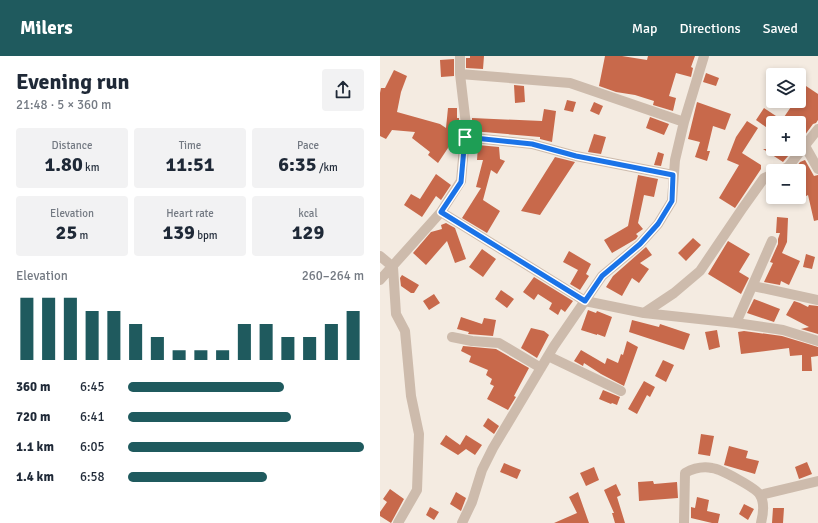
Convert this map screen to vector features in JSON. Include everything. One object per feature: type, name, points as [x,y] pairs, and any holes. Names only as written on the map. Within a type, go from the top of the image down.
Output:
[{"type":"street","points":[[380,280],[441,212],[461,182],[466,125],[460,74],[460,56]]},
{"type":"street","points":[[462,523],[472,502],[482,470],[493,448],[548,356],[602,276],[640,244],[658,224],[672,201],[675,160],[684,122],[704,56]]},
{"type":"street","points":[[460,74],[570,83],[684,122]]},
{"type":"street","points":[[806,145],[818,129]]},
{"type":"street","points":[[465,137],[532,144],[576,156],[673,175]]},
{"type":"street","points":[[806,148],[818,169]]},
{"type":"street","points":[[790,164],[797,156]]},
{"type":"street","points":[[644,313],[674,293],[700,271],[742,209],[766,177]]},
{"type":"street","points":[[441,212],[585,301],[644,313],[736,323],[783,330],[818,341]]},
{"type":"street","points":[[736,323],[772,241]]},
{"type":"street","points":[[380,256],[393,267],[396,314],[405,331],[411,396],[419,434],[417,490],[398,523]]},
{"type":"street","points":[[753,286],[818,300]]},
{"type":"street","points":[[452,337],[472,341],[499,343],[541,368]]},
{"type":"street","points":[[548,356],[621,391]]},
{"type":"street","points":[[684,523],[685,473],[695,468],[713,468],[750,486],[760,495],[764,511],[761,523]]},
{"type":"street","points":[[760,495],[818,481]]},
{"type":"building","points":[[470,56],[484,56],[483,69],[466,68],[466,58],[470,58]]},
{"type":"building","points":[[605,56],[622,56],[647,60],[648,56],[695,56],[691,67],[693,68],[691,77],[676,73],[669,96],[676,98],[673,111],[653,105],[654,101],[635,95],[616,92],[599,86]]},
{"type":"building","points":[[454,59],[454,76],[441,77],[440,60]]},
{"type":"building","points":[[394,70],[407,76],[401,92],[397,112],[440,124],[446,128],[448,108],[457,108],[457,118],[459,118],[458,143],[454,148],[450,145],[438,163],[428,155],[430,152],[412,138],[415,132],[392,130],[386,139],[380,136],[381,88],[385,88]]},
{"type":"building","points":[[706,73],[719,78],[716,86],[703,82]]},
{"type":"building","points":[[514,85],[524,86],[525,102],[515,103]]},
{"type":"building","points":[[806,86],[818,94],[818,120],[806,134],[806,116],[785,116],[790,108],[806,108]]},
{"type":"building","points":[[567,100],[576,102],[573,112],[564,110]]},
{"type":"building","points":[[594,102],[603,106],[599,115],[590,111]]},
{"type":"building","points":[[697,102],[731,114],[725,130],[713,126],[707,151],[710,151],[707,161],[695,157],[700,142],[688,139]]},
{"type":"building","points":[[764,108],[776,116],[766,116],[766,127],[756,120]]},
{"type":"building","points":[[544,109],[556,111],[552,142],[540,139],[540,137],[472,131],[472,118],[542,121]]},
{"type":"building","points":[[650,117],[669,124],[664,135],[646,128]]},
{"type":"building","points":[[747,121],[758,128],[742,153],[761,165],[761,169],[735,208],[719,198],[739,165],[727,160],[736,137]]},
{"type":"building","points":[[594,134],[606,137],[601,154],[588,152]]},
{"type":"building","points":[[478,145],[499,147],[500,159],[505,161],[497,174],[491,170],[483,200],[500,211],[487,233],[462,218],[481,188],[476,187],[483,160],[477,160]]},
{"type":"building","points":[[658,152],[664,154],[661,166],[654,165]]},
{"type":"building","points":[[774,156],[788,156],[783,162]]},
{"type":"building","points":[[555,157],[575,162],[540,215],[521,211]]},
{"type":"building","points":[[805,160],[814,176],[818,175],[818,220],[814,221],[808,195],[806,196],[806,164],[798,164]]},
{"type":"building","points":[[436,174],[451,185],[441,200],[436,196],[422,217],[404,205],[411,194],[420,199]]},
{"type":"building","points":[[638,175],[658,179],[654,197],[644,195],[638,223],[643,229],[636,234],[638,236],[636,239],[612,253],[604,240],[628,226]]},
{"type":"building","points":[[777,217],[788,218],[787,242],[782,253],[800,261],[789,285],[781,281],[780,285],[764,282],[773,263],[770,262],[778,244],[780,233],[776,233]]},
{"type":"building","points":[[446,223],[455,228],[466,259],[455,263],[447,241],[426,265],[413,253],[431,232],[442,229],[441,225]]},
{"type":"building","points":[[693,238],[701,245],[686,261],[678,253]]},
{"type":"building","points":[[728,241],[750,254],[739,272],[749,278],[741,294],[708,274]]},
{"type":"building","points":[[646,247],[652,255],[640,263],[649,269],[639,283],[632,278],[622,296],[606,287],[613,276]]},
{"type":"building","points":[[482,249],[496,259],[483,277],[469,267]]},
{"type":"building","points":[[569,251],[591,264],[586,274],[589,276],[580,290],[570,284],[578,270],[563,262]]},
{"type":"building","points":[[806,254],[815,257],[812,269],[803,267]]},
{"type":"building","points":[[402,275],[419,285],[414,293],[411,293],[401,286],[400,278]]},
{"type":"building","points":[[534,277],[573,301],[565,312],[561,309],[558,315],[549,309],[552,303],[538,294],[534,300],[523,292]]},
{"type":"building","points":[[501,290],[514,299],[507,308],[495,299]]},
{"type":"building","points":[[434,294],[440,303],[429,310],[423,301]]},
{"type":"building","points":[[754,299],[780,309],[774,322],[747,313]]},
{"type":"building","points":[[794,301],[808,307],[809,305],[818,306],[818,334],[801,329],[809,327],[786,315]]},
{"type":"building","points":[[588,310],[596,313],[597,311],[612,317],[605,337],[581,330]]},
{"type":"building","points":[[461,317],[482,324],[484,318],[496,320],[493,336],[468,334],[469,332],[457,329]]},
{"type":"building","points":[[632,320],[659,327],[660,324],[690,334],[684,350],[629,332]]},
{"type":"building","points":[[531,328],[544,331],[549,335],[537,358],[521,348]]},
{"type":"building","points":[[717,330],[720,347],[709,350],[705,332]]},
{"type":"building","points":[[744,331],[782,336],[818,347],[818,356],[811,357],[812,371],[802,371],[802,355],[790,356],[789,348],[741,354],[738,332]]},
{"type":"building","points":[[627,341],[638,347],[624,386],[584,363],[583,366],[574,361],[581,350],[605,364],[607,358],[618,363],[621,354],[623,355]]},
{"type":"building","points":[[463,346],[496,349],[529,368],[514,396],[516,397],[508,410],[487,399],[494,386],[490,384],[492,379],[486,375],[488,370],[469,362],[471,356],[461,351]]},
{"type":"building","points":[[663,360],[674,365],[666,382],[655,376]]},
{"type":"building","points":[[644,381],[655,387],[650,397],[647,395],[637,414],[628,409]]},
{"type":"building","points":[[603,390],[620,397],[617,405],[599,399]]},
{"type":"building","points":[[488,418],[499,426],[494,434],[483,426]]},
{"type":"building","points":[[701,434],[714,436],[710,456],[698,454]]},
{"type":"building","points":[[446,435],[460,445],[466,435],[482,445],[475,455],[466,449],[458,455],[440,444]]},
{"type":"building","points":[[729,446],[748,451],[746,458],[759,461],[755,474],[724,465]]},
{"type":"building","points":[[807,462],[812,474],[799,479],[795,467]]},
{"type":"building","points":[[504,463],[521,470],[517,479],[500,472]]},
{"type":"building","points":[[594,467],[599,480],[586,486],[580,473]]},
{"type":"building","points":[[653,481],[654,484],[677,482],[678,498],[639,501],[638,482]]},
{"type":"building","points":[[616,484],[621,495],[617,497],[625,523],[615,523],[612,513],[614,513],[604,490]]},
{"type":"building","points":[[390,489],[404,499],[391,523],[380,516],[380,512],[387,502],[383,499]]},
{"type":"building","points":[[456,492],[466,498],[461,511],[450,504]]},
{"type":"building","points":[[578,492],[589,523],[554,523],[577,513],[569,497]]},
{"type":"building","points":[[697,497],[709,500],[707,511],[720,514],[718,523],[691,518],[691,507],[695,508]]},
{"type":"building","points":[[744,504],[754,509],[748,520],[739,514]]},
{"type":"building","points":[[430,507],[439,512],[434,520],[426,515]]},
{"type":"building","points":[[773,508],[784,508],[783,523],[772,523]]},
{"type":"route","points":[[465,137],[532,144],[576,156],[673,175],[672,201],[658,224],[640,244],[602,276],[585,301],[441,212],[461,182],[465,137]]}]
